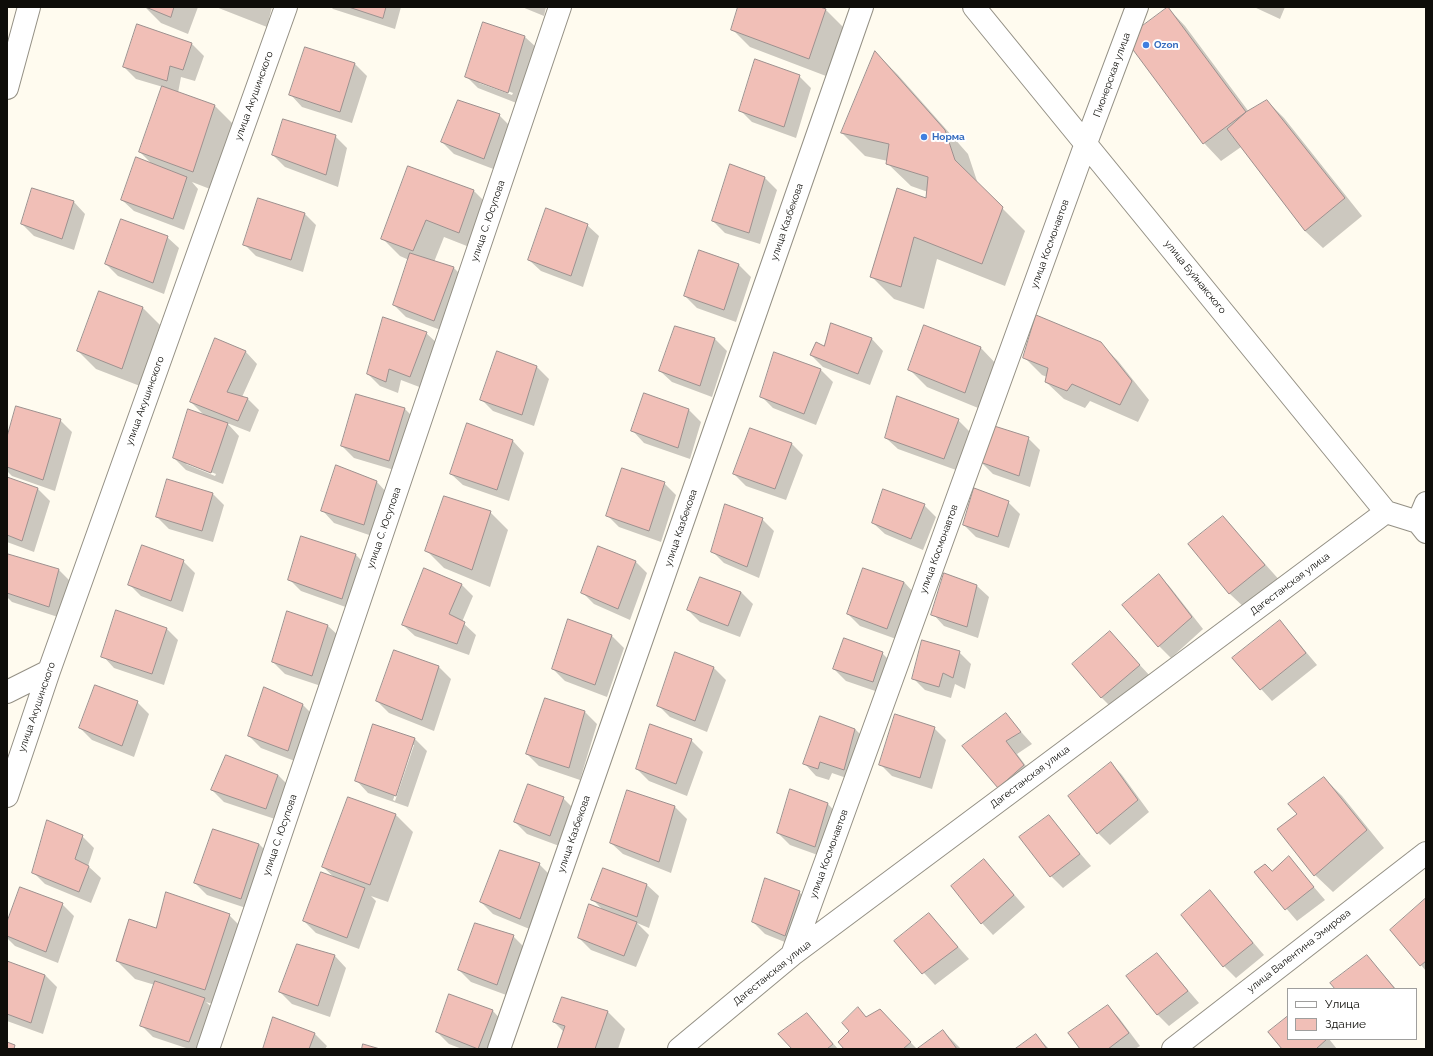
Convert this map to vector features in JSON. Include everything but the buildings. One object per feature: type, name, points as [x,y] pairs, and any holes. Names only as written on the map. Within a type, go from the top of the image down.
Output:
[{"type":"street","points":[[7,88],[29,7]]},
{"type":"street","name":"улица Акушинского","points":[[7,796],[49,671],[286,7]]},
{"type":"street","name":"улица С. Юсупова","points":[[208,1049],[560,7]]},
{"type":"street","name":"улица Казбекова","points":[[499,1049],[862,7]]},
{"type":"street","name":"улица Буйнакского","points":[[974,7],[1386,512]]},
{"type":"street","name":"Пионерская улица","points":[[1086,143],[1137,7]]},
{"type":"street","name":"улица Космонавтов","points":[[792,955],[1086,143]]},
{"type":"street","points":[[1386,512],[1423,519]]},
{"type":"street","name":"Дагестанская улица","points":[[679,1049],[792,955],[1386,512]]},
{"type":"street","points":[[7,692],[49,671]]},
{"type":"street","name":"улица Валентина Эмирова","points":[[1173,1049],[1426,853]]},
{"type":"place","name":"Ozon","points":[[1146,45]]},
{"type":"place","name":"Норма","points":[[924,137]]}]
